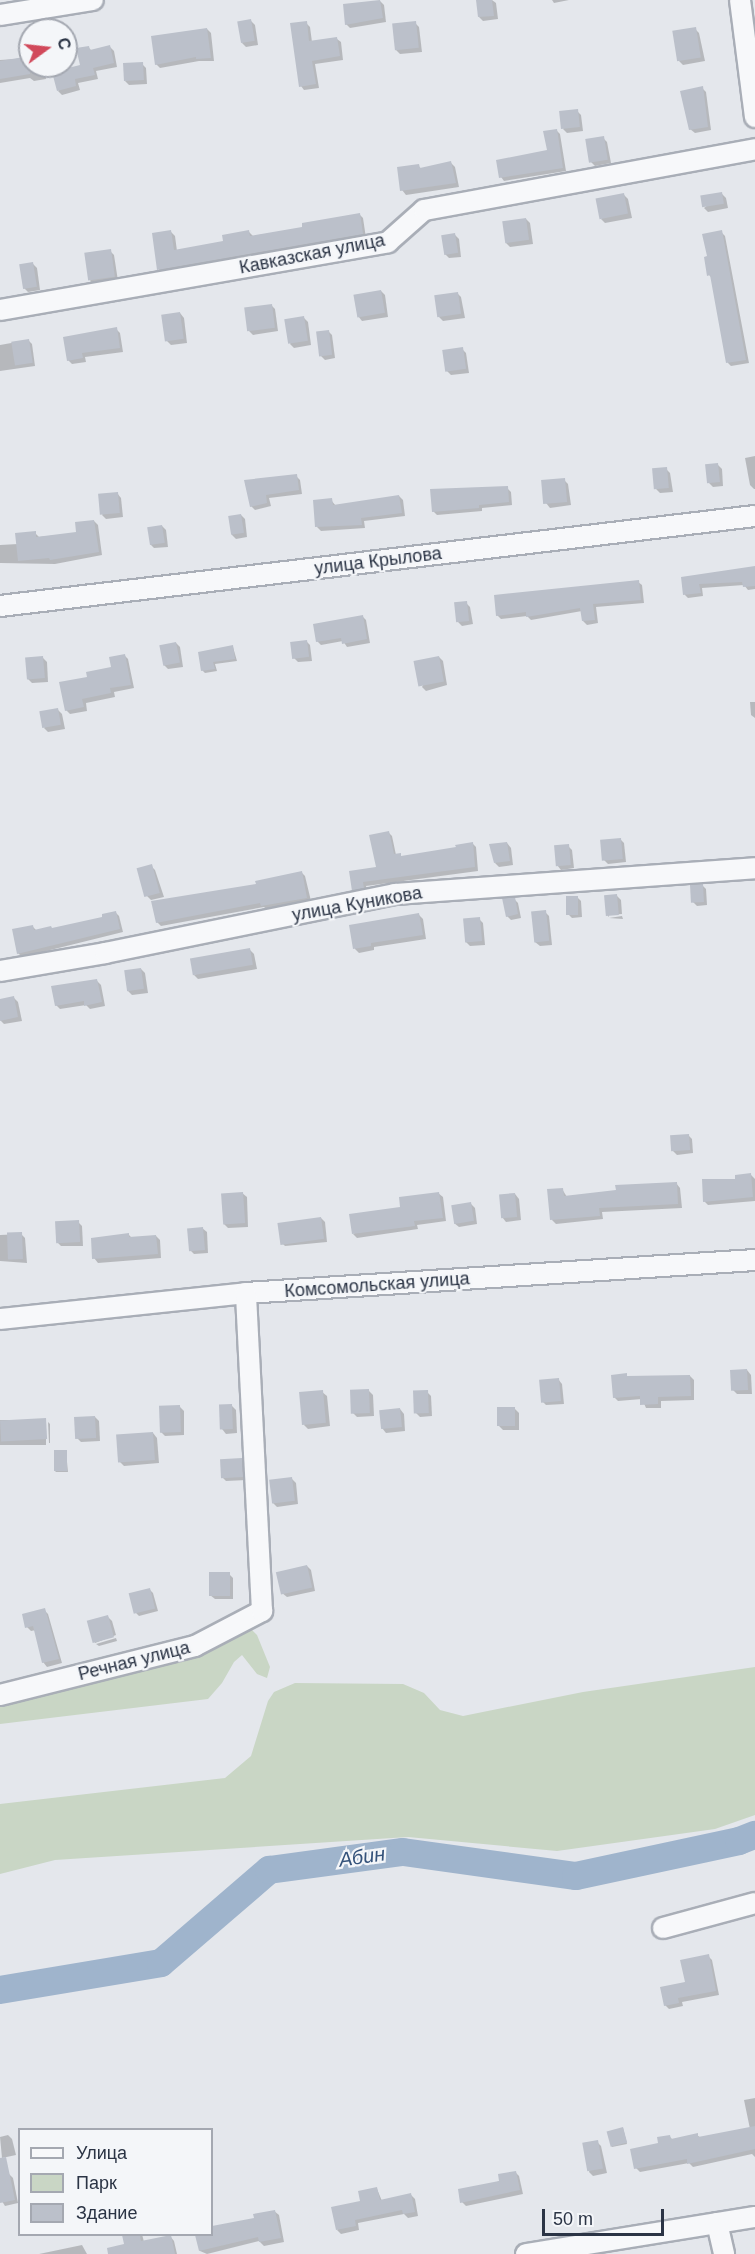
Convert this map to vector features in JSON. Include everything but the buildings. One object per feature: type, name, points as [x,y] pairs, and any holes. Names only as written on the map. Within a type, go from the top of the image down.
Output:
[{"type":"street","points":[[0,15],[93,0]]},
{"type":"street","points":[[740,0],[755,117]]},
{"type":"street","name":"Кавказская улица","points":[[0,310],[388,242],[424,210],[755,149]]},
{"type":"street","name":"улица Крылова","points":[[0,606],[755,516]]},
{"type":"street","name":"улица Куникова","points":[[0,971],[105,953],[395,894],[755,868]]},
{"type":"street","name":"Комсомольская улица","points":[[0,1319],[246,1293],[755,1260]]},
{"type":"street","name":"Речная улица","points":[[0,1695],[195,1646],[262,1611],[246,1293]]},
{"type":"street","points":[[663,1928],[755,1903]]},
{"type":"street","points":[[526,2254],[755,2217]]},
{"type":"street","points":[[717,2223],[724,2254]]},
{"type":"green space","points":[[249,1627],[257,1635],[270,1667],[267,1678],[257,1674],[242,1655],[234,1662],[222,1683],[208,1699],[0,1724],[0,1704],[188,1659]]},
{"type":"green space","points":[[755,1667],[755,1815],[715,1829],[557,1851],[408,1837],[55,1860],[0,1874],[0,1804],[225,1778],[251,1756],[268,1701],[274,1692],[295,1683],[403,1684],[424,1693],[440,1710],[463,1716],[583,1692]]},
{"type":"waterway","name":"Абин","points":[[0,1990],[161,1963],[269,1870],[403,1852],[576,1876],[739,1841],[755,1835]]}]
